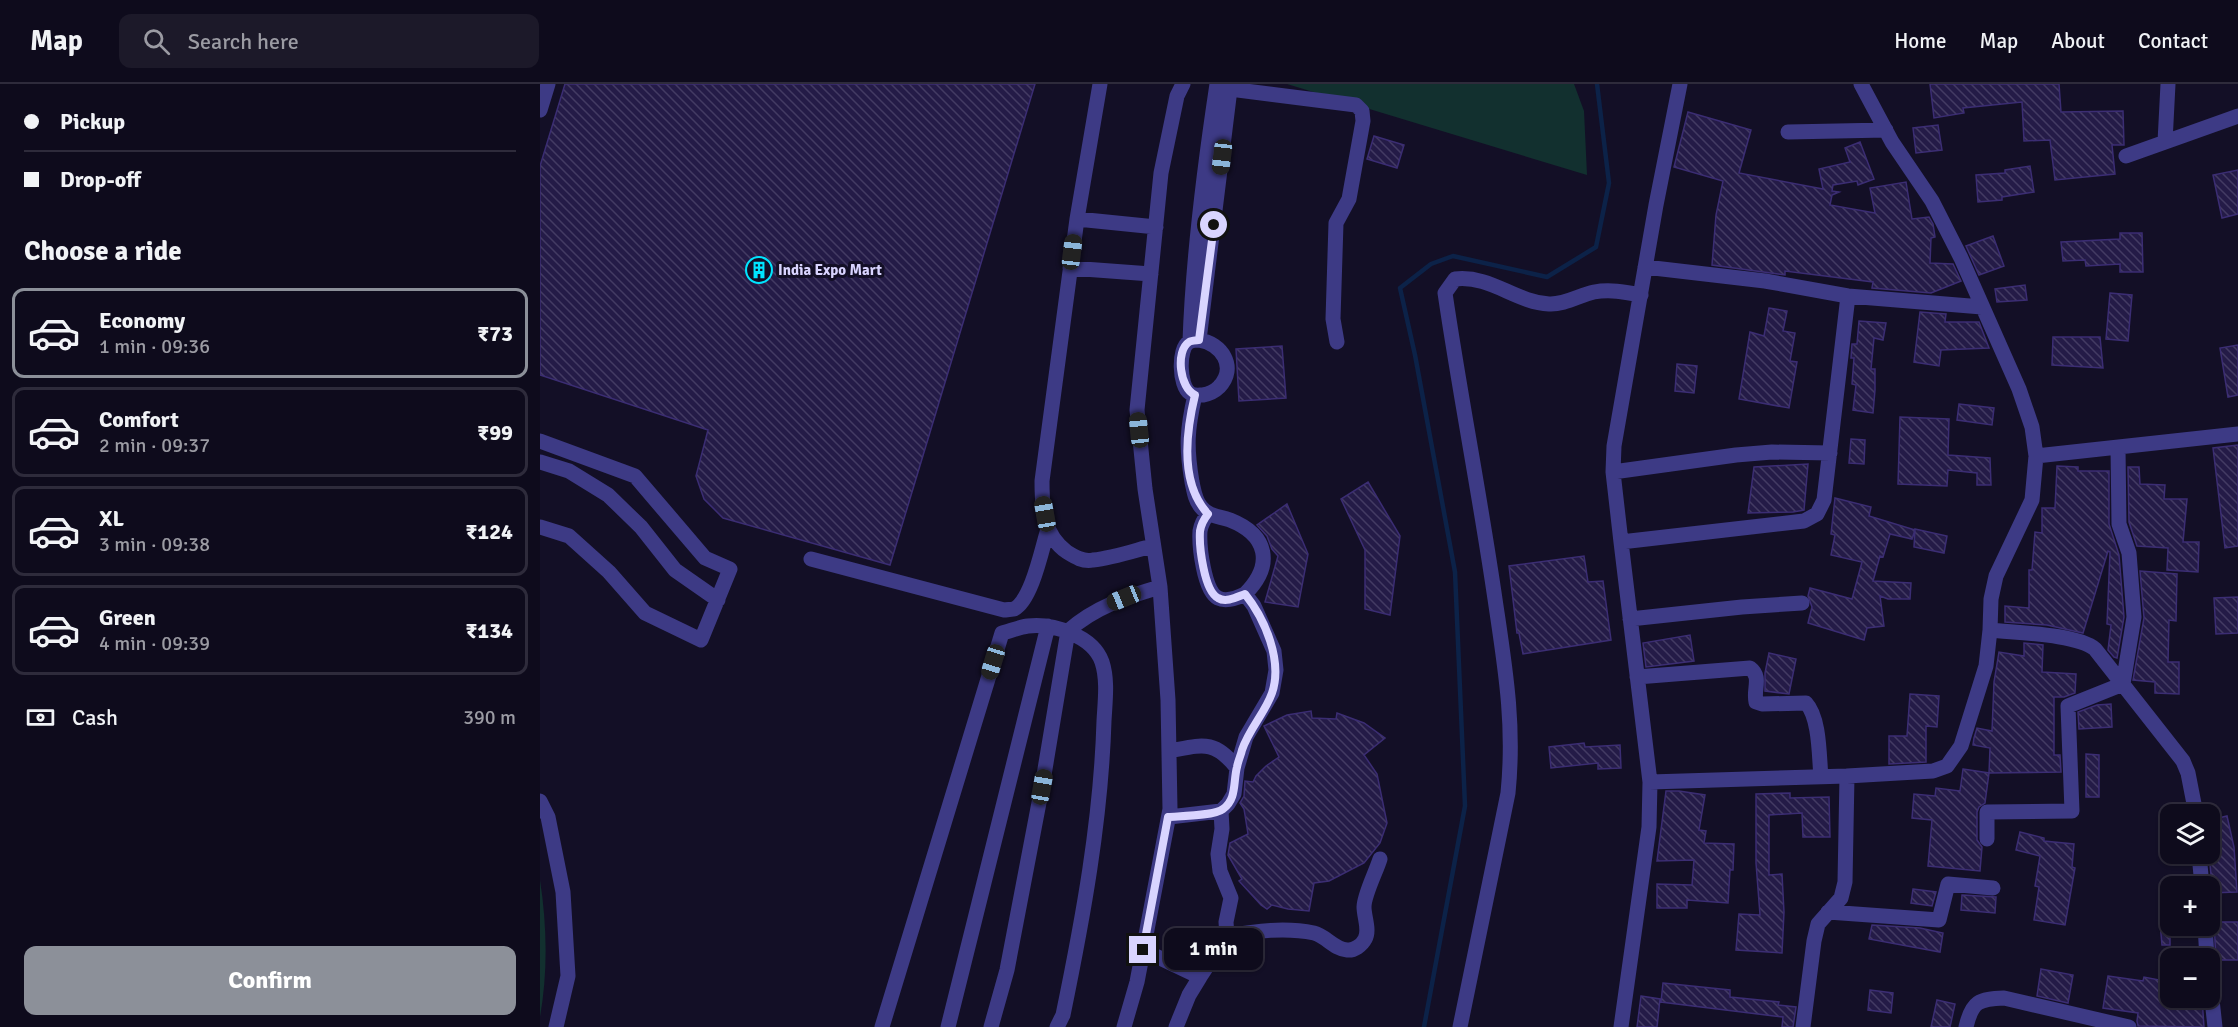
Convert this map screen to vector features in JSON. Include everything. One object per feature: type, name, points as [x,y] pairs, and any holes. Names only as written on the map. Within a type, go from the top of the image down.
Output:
[{"type":"street","points":[[540,110],[548,84]]},
{"type":"street","points":[[1100,84],[1070,268],[1042,481],[1042,499],[1048,529],[1056,544],[1078,559],[1091,561],[1152,546]]},
{"type":"street","points":[[1124,1027],[1137,982],[1170,809],[1168,700],[1160,587],[1152,546],[1137,410],[1161,173],[1177,96],[1183,84]]},
{"type":"street","points":[[1621,1027],[1649,827],[1650,782],[1613,472],[1614,446],[1680,84]]},
{"type":"street","points":[[1650,782],[1933,771],[1947,766],[1962,746],[1986,666],[1990,630],[1990,599],[1996,576],[2032,500],[2036,456],[2032,427],[2019,389],[1961,258],[1932,201],[1886,130],[1861,84]]},
{"type":"street","points":[[2165,142],[2168,84]]},
{"type":"street","points":[[1194,341],[1222,86],[1356,105],[1362,111],[1364,121],[1352,186],[1349,199],[1336,224],[1333,319],[1337,342]]},
{"type":"street","points":[[2126,156],[2238,116]]},
{"type":"street","points":[[1788,132],[1886,130]]},
{"type":"street","points":[[1077,219],[1156,227]]},
{"type":"street","points":[[1646,267],[1765,281],[1848,296],[1982,307]]},
{"type":"street","points":[[1070,268],[1151,274]]},
{"type":"street","points":[[1460,1027],[1508,793],[1512,757],[1506,673],[1481,504],[1445,293],[1455,279],[1470,277],[1496,285],[1528,300],[1550,304],[1594,292],[1615,290],[1641,295]]},
{"type":"street","points":[[1621,542],[1804,521],[1817,514],[1824,500],[1848,296]]},
{"type":"street","points":[[1194,341],[1215,345],[1222,351],[1227,368],[1221,385],[1215,391],[1207,394],[1189,393],[1182,376],[1182,358],[1185,347],[1194,341]]},
{"type":"street","points":[[1195,395],[1187,445],[1195,495],[1200,506],[1208,514],[1231,520],[1246,528],[1255,535],[1263,548],[1264,560],[1261,572],[1254,585],[1245,594],[1227,600],[1219,599],[1208,586],[1203,567],[1200,532],[1203,520],[1208,514]]},
{"type":"street","points":[[2036,456],[2238,434]]},
{"type":"street","points":[[540,441],[634,476],[705,558],[730,569],[701,640],[645,613],[609,572],[569,536],[540,527]]},
{"type":"street","points":[[2118,448],[2119,524],[2129,553],[2134,617],[2123,684]]},
{"type":"street","points":[[1613,472],[1736,455],[1772,452],[1830,453]]},
{"type":"street","points":[[540,462],[569,471],[608,495],[641,527],[675,570],[718,600]]},
{"type":"street","points":[[811,559],[1004,610],[1013,609],[1022,601],[1029,588],[1048,529]]},
{"type":"street","points":[[991,1027],[1007,970],[1042,787],[1068,631],[1092,613],[1112,602],[1160,587]]},
{"type":"street","points":[[1168,817],[1221,811],[1228,804],[1234,794],[1237,768],[1246,736],[1272,693],[1276,670],[1274,651],[1254,606],[1245,594]]},
{"type":"street","points":[[1630,619],[1802,603]]},
{"type":"street","points":[[882,1027],[1002,633],[1028,626],[1048,626],[1068,631],[1091,646],[1101,660],[1105,679],[1103,770],[1086,893],[1063,1015],[1057,1027]]},
{"type":"street","points":[[948,1027],[1048,626]]},
{"type":"street","points":[[1990,630],[2069,638],[2083,641],[2095,649],[2183,761],[2188,773],[2194,804]]},
{"type":"street","points":[[1637,677],[1750,668],[1756,672],[1758,680],[1754,694],[1756,702],[1762,704],[1806,703],[1811,709],[1815,719],[1821,777]]},
{"type":"street","points":[[1987,839],[1987,812],[2072,811],[2068,706],[2123,684]]},
{"type":"street","points":[[1169,751],[1213,746],[1223,752],[1237,768]]},
{"type":"street","points":[[1803,1027],[1818,924],[1841,898],[1845,882],[1847,776]]},
{"type":"street","points":[[540,801],[548,817],[563,892],[568,976],[556,1027]]},
{"type":"street","points":[[1176,1027],[1189,995],[1227,936],[1226,922],[1231,898],[1220,871],[1218,855],[1222,829],[1221,811]]},
{"type":"street","points":[[1227,936],[1267,930],[1299,932],[1316,934],[1336,946],[1347,950],[1354,949],[1363,943],[1367,936],[1364,904],[1380,859]]},
{"type":"street","points":[[1828,912],[1939,920],[1948,884],[1993,888]]},
{"type":"street","points":[[1143,950],[1200,977]]},
{"type":"street","points":[[1966,1027],[1970,1010],[1983,999],[2004,998],[2129,1027]]},
{"type":"street","points":[[2213,1008],[2215,1027]]},
{"type":"green space","points":[[1287,84],[1574,84],[1584,111],[1587,175]]},
{"type":"green space","points":[[540,880],[546,948],[540,1017]]},
{"type":"building","name":"India Expo Mart","points":[[565,84],[1035,84],[890,565],[723,518],[704,499],[696,476],[708,430],[540,375],[540,166]]},
{"type":"building","points":[[1930,84],[2059,84],[2061,112],[2123,111],[2124,145],[2112,145],[2115,174],[2055,180],[2050,140],[2024,141],[2022,102],[1963,108],[1964,113],[1934,118]]},
{"type":"building","points":[[1688,112],[1751,130],[1739,173],[1823,189],[1819,169],[1850,162],[1845,148],[1860,142],[1874,179],[1858,185],[1857,181],[1833,185],[1832,191],[1839,192],[1832,195],[1830,205],[1875,213],[1870,188],[1906,182],[1912,219],[1929,217],[1933,224],[1935,237],[1931,238],[1930,263],[1953,264],[1961,281],[1931,293],[1872,288],[1873,282],[1785,271],[1785,275],[1712,265],[1716,215],[1723,181],[1674,167]]},
{"type":"building","points":[[1938,125],[1942,150],[1916,153],[1913,128]]},
{"type":"building","points":[[1374,136],[1404,145],[1397,168],[1367,159]]},
{"type":"building","points":[[2030,166],[2034,192],[2002,197],[2002,200],[1978,202],[1976,175],[2005,173],[2005,170]]},
{"type":"building","points":[[2238,170],[2238,214],[2222,218],[2213,175]]},
{"type":"building","points":[[2120,233],[2142,233],[2143,272],[2120,272],[2120,264],[2086,266],[2085,260],[2063,261],[2061,242],[2120,239]]},
{"type":"building","points":[[1993,236],[2004,266],[1979,275],[1966,246]]},
{"type":"building","points":[[2025,285],[2027,300],[1997,302],[1995,289]]},
{"type":"building","points":[[2110,293],[2132,295],[2128,341],[2106,339]]},
{"type":"building","points":[[1769,308],[1787,311],[1783,331],[1795,333],[1790,361],[1797,362],[1789,408],[1739,399],[1750,332],[1764,336]]},
{"type":"building","points":[[1920,312],[1946,314],[1945,322],[1979,322],[1989,348],[1941,350],[1939,366],[1914,362]]},
{"type":"building","points":[[1859,321],[1886,323],[1883,340],[1874,338],[1871,369],[1875,369],[1873,413],[1853,410],[1856,385],[1852,384],[1854,358],[1851,358],[1852,344],[1857,344]]},
{"type":"building","points":[[2053,337],[2100,337],[2103,368],[2052,365]]},
{"type":"building","points":[[2238,345],[2238,395],[2228,397],[2220,348]]},
{"type":"building","points":[[1282,346],[1286,398],[1239,401],[1236,349]]},
{"type":"building","points":[[1677,364],[1697,366],[1694,393],[1675,391]]},
{"type":"building","points":[[1959,404],[1994,408],[1992,425],[1957,420]]},
{"type":"building","points":[[1900,417],[1949,419],[1948,455],[1990,458],[1991,485],[1977,485],[1977,473],[1948,470],[1947,486],[1898,484]]},
{"type":"building","points":[[1851,439],[1865,440],[1864,464],[1849,463]]},
{"type":"building","points":[[2238,445],[2238,546],[2225,548],[2213,448]]},
{"type":"building","points":[[1808,464],[1804,510],[1748,513],[1754,467]]},
{"type":"building","points":[[2057,466],[2078,467],[2078,471],[2109,471],[2109,524],[2119,555],[2124,617],[2117,658],[2108,650],[2111,625],[2107,624],[2110,552],[2108,551],[2083,633],[2047,625],[2005,622],[2005,606],[2029,608],[2029,570],[2032,570],[2035,532],[2042,533],[2042,508],[2055,508]]},
{"type":"building","points":[[2128,467],[2139,467],[2140,484],[2165,485],[2164,499],[2187,499],[2183,542],[2199,542],[2198,572],[2167,570],[2168,548],[2137,546],[2129,522]]},
{"type":"building","points":[[1368,482],[1400,536],[1390,615],[1365,609],[1365,550],[1341,499]]},
{"type":"building","points":[[1835,498],[1871,507],[1869,516],[1915,530],[1912,539],[1890,534],[1883,557],[1880,556],[1873,581],[1911,583],[1910,599],[1888,599],[1880,596],[1884,626],[1867,628],[1864,640],[1808,623],[1812,607],[1808,596],[1810,588],[1852,599],[1862,562],[1831,555],[1835,535],[1831,534]]},
{"type":"building","points":[[1287,504],[1308,554],[1298,607],[1265,602],[1278,556],[1272,549],[1267,536],[1257,525]]},
{"type":"building","points":[[1915,529],[1947,536],[1944,553],[1914,547]]},
{"type":"building","points":[[1584,556],[1588,582],[1603,581],[1611,640],[1523,654],[1519,633],[1517,633],[1509,566]]},
{"type":"building","points":[[2140,571],[2177,574],[2176,621],[2169,620],[2168,662],[2179,662],[2179,694],[2155,693],[2155,682],[2133,680],[2144,618]]},
{"type":"building","points":[[2238,597],[2238,633],[2216,634],[2214,598]]},
{"type":"building","points":[[1690,635],[1694,661],[1646,667],[1643,643]]},
{"type":"building","points":[[2024,643],[2043,645],[2042,672],[2076,674],[2075,693],[2064,697],[2054,697],[2054,755],[2060,755],[2061,772],[1989,773],[1990,748],[1973,745],[1974,738],[1977,728],[1992,731],[1994,682],[1999,652],[2024,656]]},
{"type":"building","points":[[1769,653],[1796,659],[1789,694],[1765,691],[1765,673]]},
{"type":"building","points":[[1910,694],[1939,696],[1937,727],[1926,726],[1926,762],[1889,764],[1889,736],[1907,736]]},
{"type":"building","points":[[2111,704],[2112,727],[2079,729],[2078,712],[2097,705]]},
{"type":"building","points":[[1311,711],[1312,718],[1336,719],[1337,713],[1364,723],[1385,738],[1364,755],[1377,774],[1387,823],[1380,843],[1364,863],[1329,881],[1314,883],[1309,911],[1272,905],[1267,909],[1239,881],[1242,879],[1228,855],[1230,843],[1248,834],[1244,809],[1240,803],[1244,796],[1245,781],[1253,782],[1266,766],[1279,757],[1264,726],[1287,715]]},
{"type":"building","points":[[1584,743],[1585,747],[1620,745],[1621,768],[1598,769],[1598,763],[1551,768],[1549,747]]},
{"type":"building","points":[[2086,754],[2099,755],[2099,797],[2086,797]]},
{"type":"building","points":[[1963,769],[1989,773],[1985,803],[1979,807],[1977,812],[1977,840],[1982,847],[1980,871],[1928,866],[1932,820],[1912,818],[1914,794],[1935,796],[1936,788],[1960,791]]},
{"type":"building","points":[[1666,791],[1705,795],[1699,830],[1706,831],[1704,843],[1734,844],[1728,903],[1687,900],[1687,908],[1657,908],[1657,884],[1692,885],[1694,860],[1657,861]]},
{"type":"building","points":[[1790,793],[1790,798],[1829,797],[1830,837],[1803,837],[1802,813],[1769,815],[1769,875],[1782,874],[1784,912],[1782,953],[1736,950],[1739,914],[1760,915],[1756,863],[1756,794]]},
{"type":"building","points":[[2227,816],[2234,847],[2237,892],[2220,893],[2220,876],[2211,876],[2210,864],[2220,864],[2220,818]]},
{"type":"building","points":[[2020,832],[2044,838],[2044,841],[2074,844],[2072,867],[2075,868],[2065,925],[2034,920],[2039,887],[2035,886],[2040,856],[2016,850]]},
{"type":"building","points":[[1913,889],[1936,892],[1932,906],[1911,903]]},
{"type":"building","points":[[1962,895],[1996,897],[1995,913],[1961,910]]},
{"type":"building","points":[[2220,922],[2238,922],[2238,960],[2220,960],[2220,948],[2215,948],[2215,936],[2220,936]]},
{"type":"building","points":[[1872,925],[1920,928],[1943,933],[1940,952],[1869,939]]},
{"type":"building","points":[[2161,936],[2170,936],[2170,945],[2162,945]]},
{"type":"building","points":[[2041,969],[2073,975],[2068,1003],[2037,996]]},
{"type":"building","points":[[2108,976],[2143,981],[2144,977],[2160,980],[2160,1008],[2203,1008],[2204,1027],[2138,1026],[2138,1013],[2103,1008]]},
{"type":"building","points":[[1663,983],[1730,990],[1730,997],[1779,1002],[1778,1005],[1796,1007],[1793,1027],[1782,1027],[1783,1017],[1661,1002]]},
{"type":"building","points":[[1870,990],[1893,993],[1891,1013],[1868,1010]]},
{"type":"building","points":[[1641,996],[1660,999],[1657,1027],[1637,1027]]},
{"type":"building","points":[[1937,1000],[1955,1004],[1950,1027],[1931,1027]]},
{"type":"waterway","points":[[1424,1027],[1465,806],[1455,572],[1415,355],[1400,288],[1431,264],[1453,256],[1547,277],[1596,247],[1609,183],[1597,84]]},
{"type":"place","name":"India Expo Mart","points":[[759,270]]},
{"type":"route","points":[[1143,950],[1168,817],[1221,811],[1228,804],[1234,794],[1237,768],[1246,736],[1272,693],[1276,670],[1274,651],[1254,606],[1245,594],[1227,600],[1213,595],[1203,567],[1200,532],[1203,520],[1208,514],[1200,506],[1195,495],[1187,445],[1195,395],[1189,393],[1185,386],[1181,369],[1185,347],[1190,341],[1199,340],[1214,225]]}]
